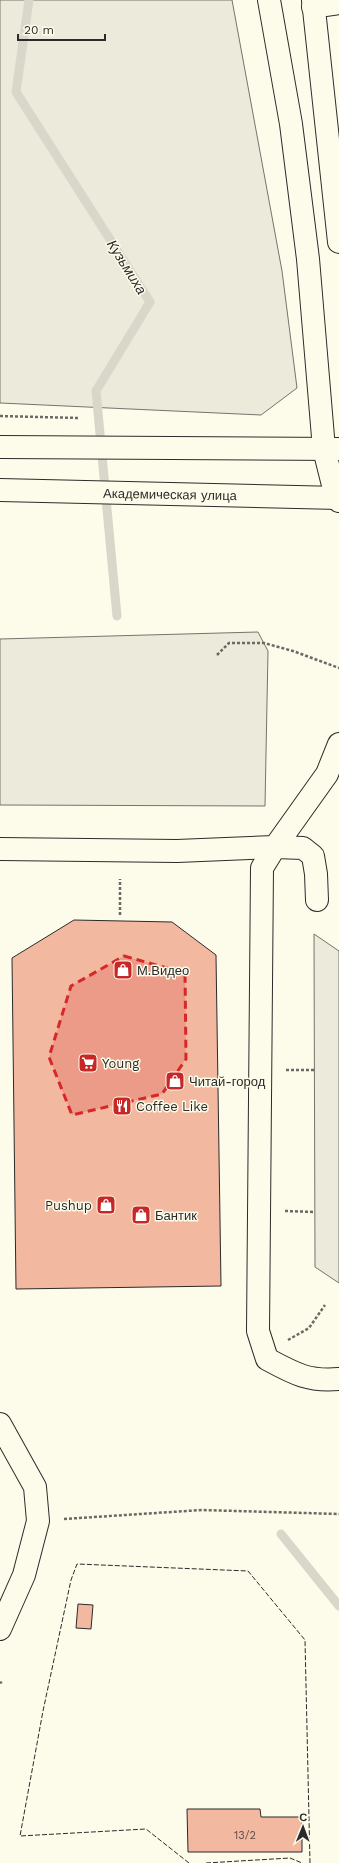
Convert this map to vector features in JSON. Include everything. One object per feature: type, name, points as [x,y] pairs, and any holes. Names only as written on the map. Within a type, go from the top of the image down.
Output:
[{"type":"street","points":[[269,0],[291,124],[338,499]]},
{"type":"street","points":[[338,229],[332,118],[313,3],[339,3]]},
{"type":"street","points":[[0,447],[121,449],[332,449]]},
{"type":"street","name":"Академическая улица","points":[[0,490],[338,499]]},
{"type":"street","points":[[339,744],[326,774],[262,868],[258,1324],[258,1331],[267,1359],[296,1375],[324,1380],[339,1379]]},
{"type":"street","points":[[0,849],[170,851],[275,847],[303,848],[314,856],[317,900]]},
{"type":"street","points":[[0,1425],[35,1487],[38,1521],[24,1575],[0,1629]]},
{"type":"path","points":[[0,416],[78,418]]},
{"type":"path","points":[[217,656],[229,643],[264,643],[293,651],[339,668]]},
{"type":"path","points":[[120,879],[120,914]]},
{"type":"path","points":[[262,1342],[290,1339],[309,1328],[325,1305]]},
{"type":"path","points":[[38,1521],[202,1510],[339,1514]]},
{"type":"highlighted area","points":[[124,956],[185,973],[186,1059],[162,1094],[72,1115],[49,1057],[71,986]]},
{"type":"shaded area","points":[[0,0],[232,0],[282,271],[297,388],[261,415],[0,403]]},
{"type":"shaded area","points":[[258,632],[268,651],[265,806],[0,805],[0,639]]},
{"type":"shaded area","points":[[314,934],[339,951],[339,1283],[315,1267]]},
{"type":"building","points":[[74,920],[172,922],[216,955],[221,1286],[16,1289],[12,958]]},
{"type":"building","points":[[78,1604],[93,1605],[91,1629],[76,1628]]},
{"type":"building","points":[[187,1809],[260,1809],[261,1817],[302,1817],[302,1852],[188,1852]]},
{"type":"waterway","name":"Кузьмиха","points":[[29,0],[16,92],[150,302],[96,391],[117,616]]},
{"type":"waterway","name":"Кузьмиха","points":[[281,1534],[339,1606]]},
{"type":"fence","points":[[189,1863],[146,1829],[20,1836],[43,1711],[71,1580],[77,1564],[248,1571],[305,1640],[310,1863]]},
{"type":"fence","points":[[206,1863],[290,1858],[302,1863]]},
{"type":"place","name":"М.Видео","points":[[123,970]]},
{"type":"place","name":"Young","points":[[88,1063]]},
{"type":"place","name":"Читай-город","points":[[175,1081]]},
{"type":"place","name":"Coffee Like","points":[[122,1106]]},
{"type":"place","name":"Pushup","points":[[106,1205]]},
{"type":"place","name":"Бантик","points":[[141,1215]]}]
